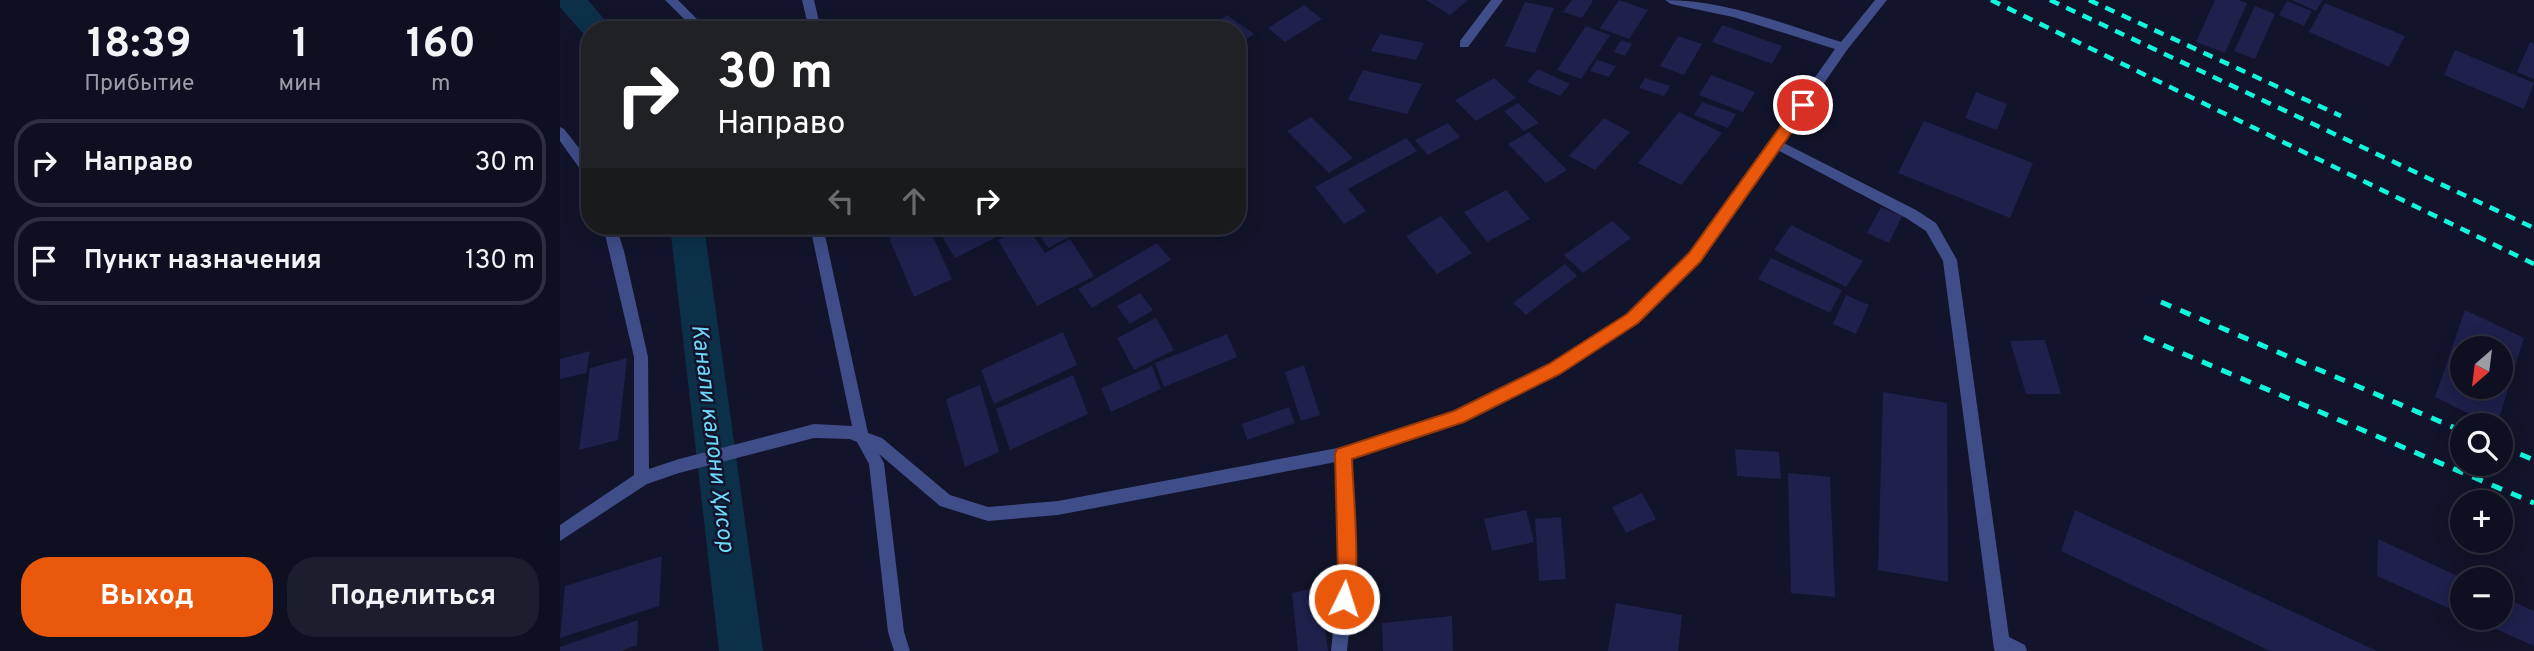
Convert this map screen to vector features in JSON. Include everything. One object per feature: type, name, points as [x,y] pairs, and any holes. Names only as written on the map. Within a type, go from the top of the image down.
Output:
[{"type":"street","points":[[671,0],[693,21]]},
{"type":"street","points":[[808,0],[813,21]]},
{"type":"street","points":[[1464,44],[1497,0]]},
{"type":"street","points":[[1671,0],[1734,13],[1843,47]]},
{"type":"street","points":[[560,534],[642,480],[679,466],[814,431],[850,432],[877,443],[945,500],[988,514],[1058,508],[1343,454],[1458,417],[1554,369],[1632,318],[1695,258],[1843,47],[1881,0]]},
{"type":"street","points":[[560,132],[581,160]]},
{"type":"street","points":[[1776,144],[1911,214],[1931,228],[1950,260],[2002,646],[2019,651]]},
{"type":"street","points":[[611,235],[641,357],[642,480]]},
{"type":"street","points":[[818,235],[862,437],[876,463],[896,632],[902,651]]},
{"type":"street","points":[[1339,651],[1347,573],[1343,454]]},
{"type":"building","points":[[1426,0],[1468,0],[1450,15]]},
{"type":"building","points":[[1572,0],[1593,1],[1582,18],[1563,12]]},
{"type":"building","points":[[1619,0],[1648,10],[1629,39],[1600,28]]},
{"type":"building","points":[[2215,0],[2238,0],[2247,3],[2225,53],[2196,42]]},
{"type":"building","points":[[2291,0],[2323,0],[2316,11]]},
{"type":"building","points":[[2287,1],[2312,11],[2304,26],[2279,15]]},
{"type":"building","points":[[1525,2],[1554,8],[1535,53],[1505,46]]},
{"type":"building","points":[[2325,3],[2405,36],[2389,67],[2309,32]]},
{"type":"building","points":[[1304,5],[1322,19],[1285,42],[1268,28]]},
{"type":"building","points":[[2255,6],[2275,14],[2255,59],[2234,51]]},
{"type":"building","points":[[1227,15],[1236,21],[1219,21]]},
{"type":"building","points":[[1722,25],[1782,46],[1772,64],[1712,42]]},
{"type":"building","points":[[1586,26],[1610,35],[1581,79],[1557,70]]},
{"type":"building","points":[[1246,28],[1254,34],[1246,40]]},
{"type":"building","points":[[1380,34],[1424,43],[1416,60],[1371,51]]},
{"type":"building","points":[[1678,36],[1702,44],[1684,75],[1660,66]]},
{"type":"building","points":[[1621,40],[1632,44],[1625,56],[1614,52]]},
{"type":"building","points":[[2530,42],[2534,43],[2534,79],[2517,72]]},
{"type":"building","points":[[2455,50],[2534,83],[2524,109],[2444,75]]},
{"type":"building","points":[[1597,60],[1616,66],[1609,77],[1590,71]]},
{"type":"building","points":[[1538,69],[1570,84],[1560,96],[1527,82]]},
{"type":"building","points":[[1363,70],[1422,84],[1407,114],[1348,100]]},
{"type":"building","points":[[1711,75],[1755,92],[1743,112],[1699,95]]},
{"type":"building","points":[[1494,78],[1516,98],[1476,121],[1455,100]]},
{"type":"building","points":[[1645,78],[1670,86],[1664,96],[1639,88]]},
{"type":"building","points":[[1976,92],[2007,104],[1997,130],[1965,118]]},
{"type":"building","points":[[1702,102],[1736,114],[1728,128],[1694,115]]},
{"type":"building","points":[[1518,103],[1539,123],[1524,131],[1504,111]]},
{"type":"building","points":[[1679,112],[1722,133],[1681,185],[1638,163]]},
{"type":"building","points":[[1311,117],[1353,158],[1329,173],[1287,131]]},
{"type":"building","points":[[1604,118],[1630,132],[1595,170],[1569,156]]},
{"type":"building","points":[[1924,121],[2033,163],[2010,218],[1898,173]]},
{"type":"building","points":[[1448,123],[1460,137],[1428,155],[1415,140]]},
{"type":"building","points":[[1529,132],[1567,170],[1546,183],[1508,144]]},
{"type":"building","points":[[1406,138],[1417,151],[1348,189],[1366,211],[1344,224],[1315,187]]},
{"type":"building","points":[[1506,190],[1530,219],[1487,242],[1464,212]]},
{"type":"building","points":[[1881,207],[1902,216],[1889,243],[1867,233]]},
{"type":"building","points":[[1441,216],[1472,253],[1437,274],[1406,236]]},
{"type":"building","points":[[1612,221],[1631,238],[1583,273],[1564,255]]},
{"type":"building","points":[[1791,225],[1863,261],[1846,287],[1774,250]]},
{"type":"building","points":[[896,235],[932,235],[952,279],[914,297],[889,238]]},
{"type":"building","points":[[941,235],[1000,235],[955,258]]},
{"type":"building","points":[[1008,235],[1033,235],[1045,253],[1070,239],[1094,276],[1037,306],[998,240]]},
{"type":"building","points":[[1040,235],[1073,235],[1048,248]]},
{"type":"building","points":[[1157,243],[1171,260],[1092,308],[1078,289]]},
{"type":"building","points":[[1771,258],[1842,290],[1830,313],[1758,279]]},
{"type":"building","points":[[1565,264],[1577,276],[1526,315],[1513,303]]},
{"type":"building","points":[[1140,293],[1153,310],[1130,324],[1117,306]]},
{"type":"building","points":[[1846,295],[1869,305],[1856,334],[1833,324]]},
{"type":"building","points":[[2465,310],[2524,338],[2513,373],[2513,336],[2456,336]]},
{"type":"building","points":[[1156,318],[1174,350],[1134,370],[1117,338]]},
{"type":"building","points":[[1063,332],[1077,365],[994,404],[981,370]]},
{"type":"building","points":[[1227,334],[1237,357],[1164,387],[1155,363]]},
{"type":"building","points":[[2045,340],[2061,394],[2026,394],[2010,341]]},
{"type":"building","points":[[590,351],[586,373],[560,379],[560,359]]},
{"type":"building","points":[[2450,354],[2450,399],[2505,399],[2501,413],[2468,413],[2435,397]]},
{"type":"building","points":[[627,358],[618,440],[579,450],[590,368]]},
{"type":"building","points":[[1304,365],[1320,415],[1301,421],[1285,372]]},
{"type":"building","points":[[1152,366],[1161,389],[1111,412],[1101,388]]},
{"type":"building","points":[[1073,375],[1088,414],[1010,450],[996,409]]},
{"type":"building","points":[[980,385],[999,452],[965,467],[946,399]]},
{"type":"building","points":[[1883,392],[1947,403],[1948,582],[1878,570]]},
{"type":"building","points":[[1289,407],[1295,423],[1247,440],[1242,424]]},
{"type":"building","points":[[1735,449],[1779,452],[1781,479],[1737,476]]},
{"type":"building","points":[[1788,473],[1830,477],[1835,597],[1791,593]]},
{"type":"building","points":[[1642,493],[1656,519],[1626,533],[1612,507]]},
{"type":"building","points":[[1526,510],[1534,542],[1492,551],[1484,519]]},
{"type":"building","points":[[2075,510],[2377,651],[2270,651],[2061,551]]},
{"type":"building","points":[[1561,517],[1566,579],[1539,581],[1535,519]]},
{"type":"building","points":[[2378,539],[2450,572],[2450,609],[2377,576]]},
{"type":"building","points":[[662,556],[659,606],[560,638],[565,586]]},
{"type":"building","points":[[1320,587],[1328,651],[1298,651],[1292,593]]},
{"type":"building","points":[[2513,601],[2534,611],[2534,646],[2498,630],[2513,630]]},
{"type":"building","points":[[1616,603],[1682,615],[1678,651],[1608,651]]},
{"type":"building","points":[[1452,616],[1453,651],[1383,651],[1382,623]]},
{"type":"building","points":[[638,620],[637,645],[621,651],[560,651],[560,647]]},
{"type":"waterway","name":"Канали калони Ҳисор","points":[[571,0],[590,21]]},
{"type":"waterway","name":"Канали калони Ҳисор","points":[[688,235],[741,651]]},
{"type":"railway","points":[[1991,0],[2534,264]]},
{"type":"railway","points":[[2050,0],[2534,228]]},
{"type":"railway","points":[[2089,0],[2341,116]]},
{"type":"railway","points":[[2161,302],[2450,426]]},
{"type":"railway","points":[[2144,337],[2534,503]]},
{"type":"railway","points":[[2513,451],[2534,460]]},
{"type":"route","points":[[1344,599],[1347,573],[1343,454],[1458,417],[1554,369],[1632,318],[1695,258],[1803,105]]}]
